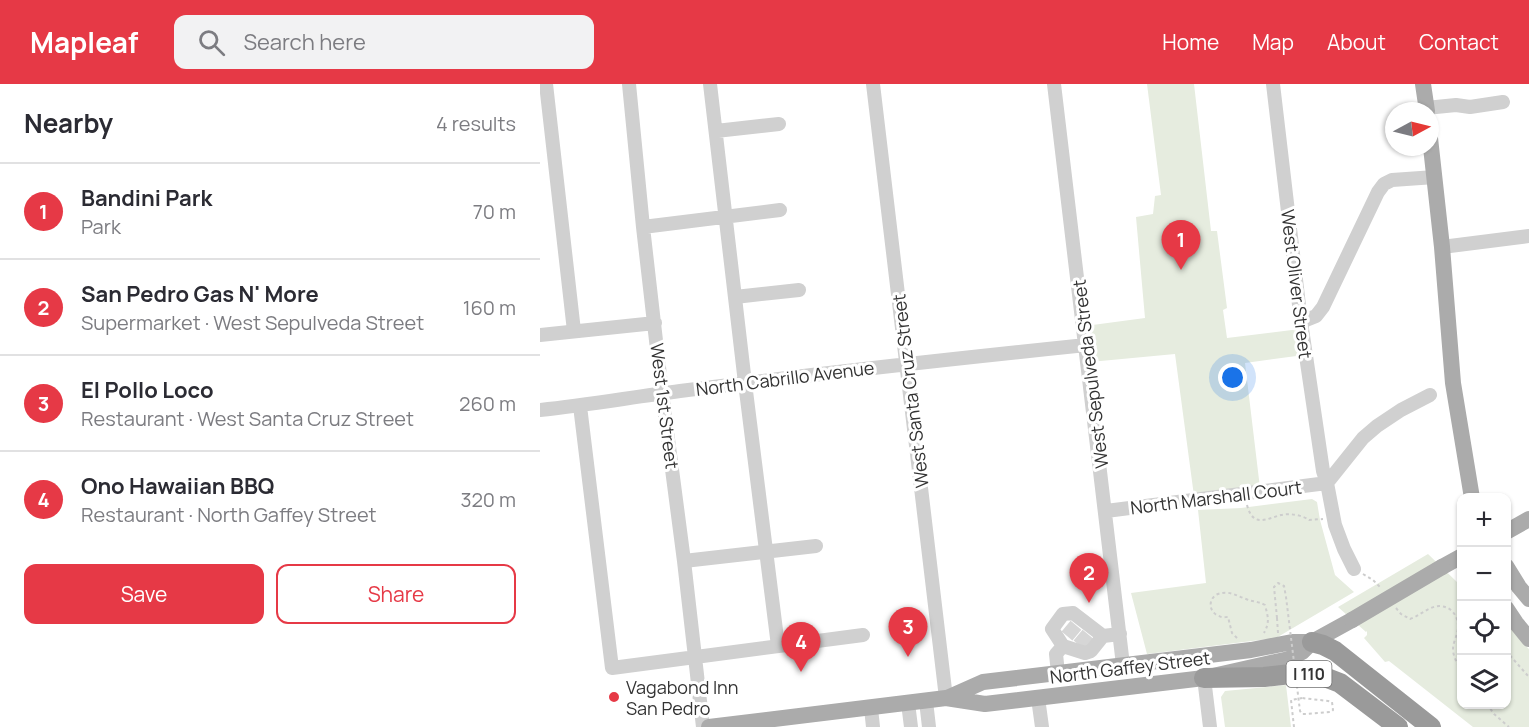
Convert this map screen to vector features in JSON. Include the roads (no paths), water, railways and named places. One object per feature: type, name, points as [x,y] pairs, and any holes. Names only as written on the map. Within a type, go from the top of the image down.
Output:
[{"type":"highway","name":"I 110","points":[[1312,642],[1335,651],[1431,727]]},
{"type":"highway","name":"I 110","points":[[1204,678],[1322,675],[1350,690],[1398,727]]},
{"type":"main road","points":[[1423,84],[1426,102]]},
{"type":"main road","points":[[1432,156],[1443,247],[1453,383],[1471,493]]},
{"type":"main road","points":[[1511,529],[1529,519]]},
{"type":"main road","name":"North Gaffey Street","points":[[946,698],[985,704],[1038,698],[1204,678],[1289,659],[1302,652],[1312,642],[1457,558]]},
{"type":"main road","points":[[1511,574],[1529,599]]},
{"type":"main road","points":[[1511,616],[1529,639]]},
{"type":"main road","name":"North Gaffey Street","points":[[709,727],[946,698],[983,682],[1251,650],[1292,642],[1312,642]]},
{"type":"street","points":[[546,84],[574,331]]},
{"type":"street","name":"West 1st Street","points":[[628,84],[703,727]]},
{"type":"street","points":[[710,84],[778,646]]},
{"type":"street","name":"West Santa Cruz Street","points":[[873,84],[946,698]]},
{"type":"street","name":"West Sepulveda Street","points":[[1054,84],[1123,665]]},
{"type":"street","name":"West Oliver Street","points":[[1273,84],[1301,322],[1323,471],[1335,525],[1354,569]]},
{"type":"street","points":[[1439,108],[1456,105],[1470,107],[1503,102]]},
{"type":"street","points":[[716,131],[779,124]]},
{"type":"street","points":[[1301,322],[1316,316],[1323,307],[1378,192],[1384,184],[1392,180],[1435,177]]},
{"type":"street","points":[[643,227],[780,210]]},
{"type":"street","points":[[1443,247],[1529,236]]},
{"type":"street","points":[[735,297],[800,290]]},
{"type":"street","points":[[540,335],[655,322]]},
{"type":"street","name":"North Cabrillo Avenue","points":[[540,410],[907,363],[1086,345]]},
{"type":"street","points":[[1327,483],[1363,438],[1377,426],[1430,395]]},
{"type":"street","points":[[580,406],[612,668],[863,635]]},
{"type":"street","name":"North Marshall Court","points":[[1106,511],[1327,483]]},
{"type":"street","points":[[684,561],[816,546]]},
{"type":"street","points":[[1095,633],[1091,651],[1085,653],[1069,644],[1052,629],[1063,614],[1073,613],[1079,622],[1095,633],[1120,634]]},
{"type":"street","points":[[1058,673],[1056,654],[1069,644]]},
{"type":"street","points":[[1204,678],[1210,727]]},
{"type":"street","points":[[1038,698],[1042,727]]},
{"type":"street","points":[[926,701],[929,727]]},
{"type":"street","points":[[908,703],[911,727]]},
{"type":"street","points":[[871,708],[873,727]]},
{"type":"tunnel","points":[[1067,636],[1077,624]]},
{"type":"tunnel","points":[[1079,645],[1089,633]]},
{"type":"place","name":"Bandini Park","points":[[1181,270]]},
{"type":"place","name":"San Pedro Gas N' More","points":[[1089,603]]},
{"type":"place","name":"El Pollo Loco","points":[[908,657]]},
{"type":"place","name":"Ono Hawaiian BBQ","points":[[801,672]]},
{"type":"place","name":"Vagabond Inn San Pedro","points":[[614,697]]}]
